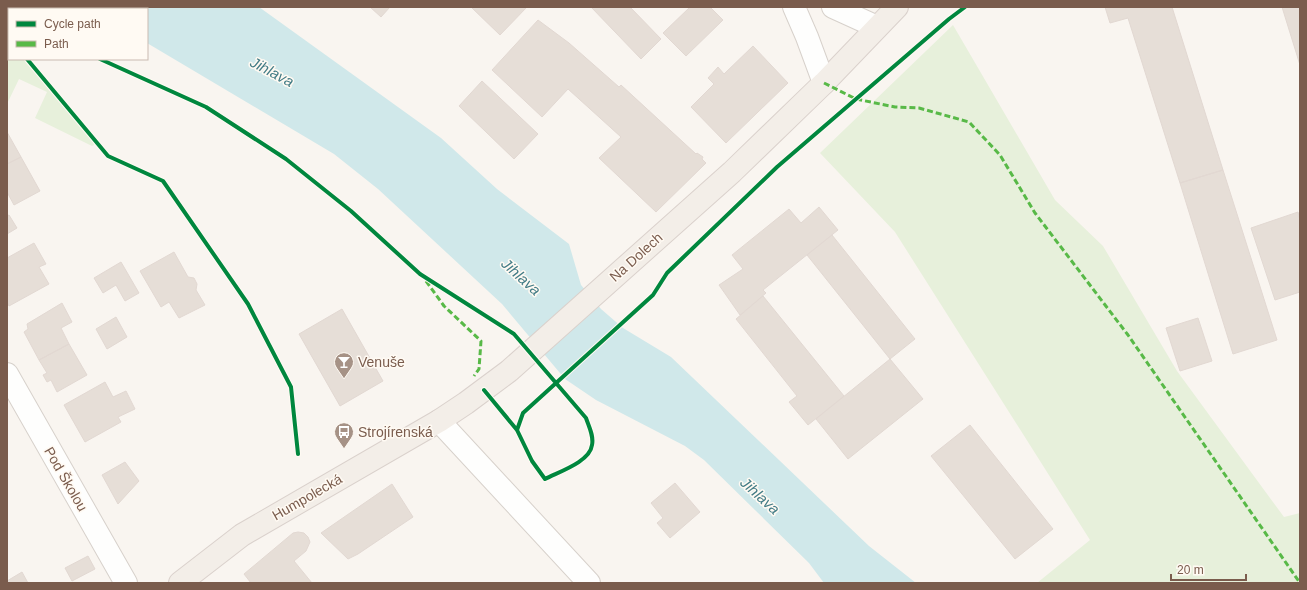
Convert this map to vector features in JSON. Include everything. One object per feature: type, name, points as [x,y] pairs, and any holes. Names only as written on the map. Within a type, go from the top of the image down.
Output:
[{"type":"main road","name":"Na Dolech","points":[[439,421],[509,371],[732,172],[824,83],[897,7]]},
{"type":"main road","name":"Humpolecká","points":[[180,583],[242,535],[439,421]]},
{"type":"street","points":[[794,7],[808,36],[824,83]]},
{"type":"street","points":[[833,7],[877,27]]},
{"type":"street","name":"Pod Školou","points":[[7,374],[126,583]]},
{"type":"street","points":[[439,421],[589,583]]},
{"type":"green space","points":[[953,25],[1055,200],[1103,246],[1177,371],[1284,517],[1300,513],[1300,583],[1037,583],[1090,540],[895,232],[820,153]]},
{"type":"green space","points":[[7,40],[8,60],[24,60],[93,141],[94,145],[92,146],[35,118],[47,92],[19,79],[7,104]]},
{"type":"water","name":"Jihlava","points":[[83,7],[259,7],[441,138],[497,189],[569,244],[581,285],[601,309],[623,328],[671,357],[869,546],[916,583],[824,583],[809,563],[704,460],[685,446],[596,400],[565,379],[502,304],[378,189],[334,154],[148,44],[148,8]]},
{"type":"building","points":[[370,7],[390,7],[381,17]]},
{"type":"building","points":[[471,7],[527,7],[500,35]]},
{"type":"building","points":[[591,7],[630,7],[661,39],[641,59]]},
{"type":"building","points":[[690,7],[710,7],[723,20],[686,56],[663,33]]},
{"type":"building","points":[[1105,7],[1172,7],[1223,170],[1180,183],[1128,18],[1110,23]]},
{"type":"building","points":[[1282,7],[1300,7],[1300,65]]},
{"type":"building","points":[[538,20],[569,43],[619,87],[621,85],[696,154],[697,153],[703,157],[702,159],[706,163],[656,212],[599,158],[621,137],[568,89],[542,117],[492,70]]},
{"type":"building","points":[[753,46],[788,83],[726,143],[691,107],[714,84],[708,78],[718,67],[724,74]]},
{"type":"building","points":[[482,81],[538,134],[514,159],[459,106]]},
{"type":"building","points":[[7,132],[21,157],[7,164]]},
{"type":"building","points":[[21,157],[40,191],[14,205],[7,192],[7,164]]},
{"type":"building","points":[[1223,170],[1277,340],[1233,354],[1180,183]]},
{"type":"building","points":[[819,207],[838,230],[763,290],[766,293],[740,315],[719,285],[743,269],[732,255],[789,209],[801,223]]},
{"type":"building","points":[[1298,212],[1300,220],[1300,292],[1275,300],[1251,228]]},
{"type":"building","points":[[9,215],[17,228],[7,234],[7,216]]},
{"type":"building","points":[[832,235],[915,339],[890,359],[807,255]]},
{"type":"building","points":[[34,243],[46,264],[39,267],[49,284],[9,306],[7,302],[7,258]]},
{"type":"building","points":[[174,252],[188,277],[194,278],[197,284],[196,290],[205,305],[179,318],[169,302],[161,307],[140,271]]},
{"type":"building","points":[[121,262],[139,293],[125,301],[116,285],[103,293],[94,278]]},
{"type":"building","points":[[763,296],[844,396],[808,425],[789,402],[797,396],[736,319]]},
{"type":"building","points":[[62,303],[72,322],[61,328],[69,344],[39,360],[24,332],[28,329],[27,324]]},
{"type":"building","points":[[342,309],[383,381],[340,406],[299,334]]},
{"type":"building","points":[[116,317],[127,337],[107,349],[96,329]]},
{"type":"building","points":[[1198,318],[1212,361],[1180,371],[1166,328]]},
{"type":"building","points":[[69,344],[87,375],[57,392],[51,380],[47,382],[43,375],[47,373],[39,360]]},
{"type":"building","points":[[890,359],[923,399],[848,459],[816,419]]},
{"type":"building","points":[[105,382],[113,397],[126,391],[135,409],[118,417],[121,422],[85,442],[64,405]]},
{"type":"building","points":[[970,425],[1053,529],[1015,559],[931,456]]},
{"type":"building","points":[[125,462],[139,481],[118,504],[102,475]]},
{"type":"building","points":[[675,483],[700,512],[670,538],[657,523],[663,518],[651,503]]},
{"type":"building","points":[[392,484],[413,517],[358,554],[348,559],[321,533]]},
{"type":"building","points":[[293,533],[304,533],[310,542],[306,551],[294,561],[312,583],[251,583],[244,574]]},
{"type":"building","points":[[88,556],[95,569],[72,581],[65,568]]},
{"type":"building","points":[[22,572],[28,583],[7,583],[7,581]]},
{"type":"marked path","points":[[824,83],[856,99],[895,107],[919,108],[969,122],[1000,155],[1035,213],[1128,335],[1300,583]]},
{"type":"marked path","points":[[426,281],[444,306],[481,341],[479,369],[474,376]]},
{"type":"cycle path","points":[[517,430],[523,413],[653,295],[667,273],[777,167],[949,19],[965,7]]},
{"type":"cycle path","points":[[28,60],[108,156],[163,181],[248,304],[291,387],[298,454]]},
{"type":"cycle path","points":[[102,60],[206,107],[286,159],[351,211],[420,274],[514,334],[586,418],[592,438],[590,451],[573,466],[545,479],[532,461],[517,430],[484,390]]},
{"type":"place","name":"Venuše","points":[[344,379]]},
{"type":"place","name":"Strojírenská","points":[[344,449]]}]
